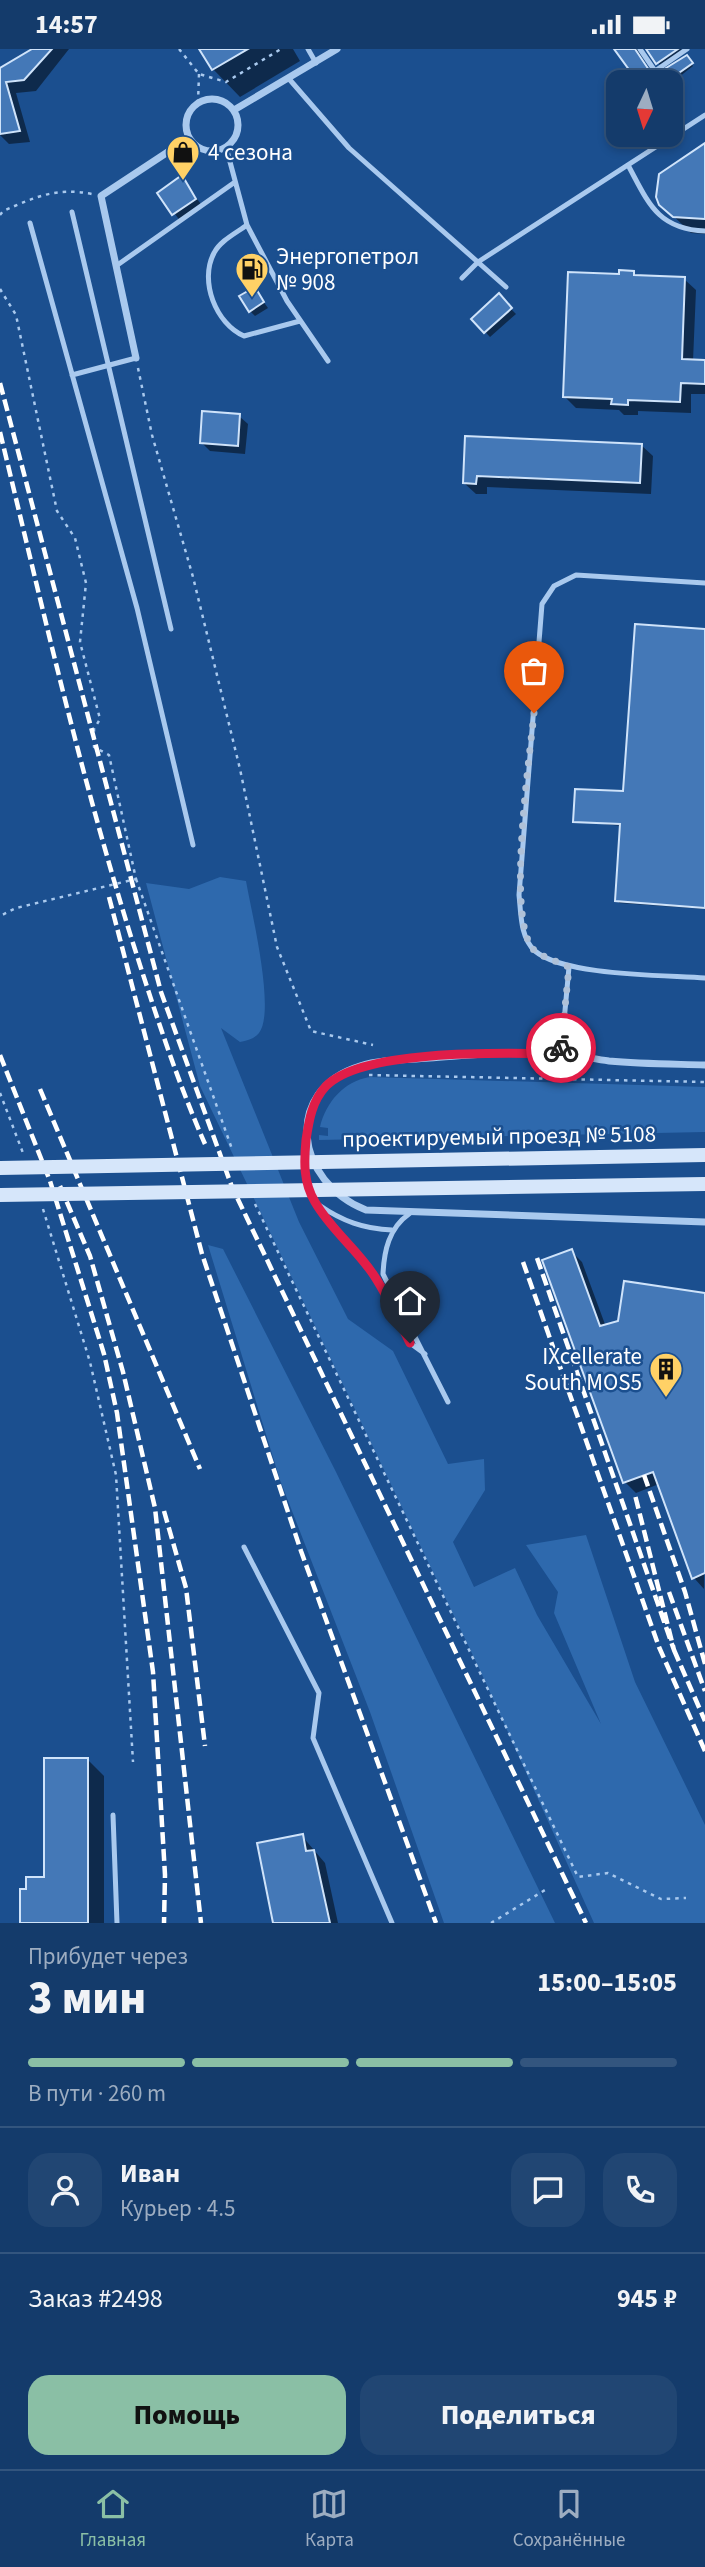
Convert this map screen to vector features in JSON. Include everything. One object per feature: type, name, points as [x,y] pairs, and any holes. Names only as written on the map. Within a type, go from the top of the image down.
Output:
[{"type":"main road","name":"проектируемый проезд № 5108","points":[[0,1168],[705,1155]]},
{"type":"main road","points":[[0,1195],[705,1184]]},
{"type":"street","points":[[234,110],[289,80],[337,49]]},
{"type":"street","points":[[211,99],[224,101],[234,110],[238,131],[226,147],[206,151],[189,138],[186,125],[189,112],[198,103],[211,99]]},
{"type":"street","points":[[136,358],[101,196],[189,138]]},
{"type":"street","points":[[705,1065],[611,1061],[561,1054],[463,1055],[358,1066],[325,1086],[311,1111],[307,1138],[318,1174],[334,1193],[366,1210],[409,1214],[705,1222]]},
{"type":"lane","points":[[308,49],[316,63]]},
{"type":"lane","points":[[640,49],[655,71],[686,49]]},
{"type":"lane","points":[[289,80],[349,148],[506,287]]},
{"type":"lane","points":[[461,278],[478,262],[705,115]]},
{"type":"lane","points":[[226,147],[247,225],[300,321],[328,361]]},
{"type":"lane","points":[[628,165],[653,211],[685,230],[705,231]]},
{"type":"lane","points":[[116,266],[235,182]]},
{"type":"lane","points":[[72,212],[171,629]]},
{"type":"lane","points":[[30,223],[137,608],[193,845]]},
{"type":"lane","points":[[247,225],[214,251],[207,271],[218,310],[226,325],[244,336],[300,321]]},
{"type":"lane","points":[[72,375],[136,358]]},
{"type":"lane","points":[[705,583],[576,575],[554,586],[542,604],[519,895],[523,930],[534,950],[569,967],[705,978]]},
{"type":"lane","points":[[561,1054],[569,967]]},
{"type":"lane","points":[[307,1138],[304,1168],[314,1201],[375,1276],[410,1343],[425,1355]]},
{"type":"lane","points":[[314,1201],[340,1219],[372,1230],[392,1230]]},
{"type":"lane","points":[[409,1214],[392,1230],[383,1257],[383,1274],[448,1402]]},
{"type":"lane","points":[[244,1547],[319,1693],[313,1738],[391,1923]]},
{"type":"lane","points":[[113,1815],[117,1923]]},
{"type":"path","points":[[179,49],[199,75],[226,82],[281,49]]},
{"type":"path","points":[[198,103],[199,75]]},
{"type":"path","points":[[0,215],[3,211],[48,192],[69,190],[101,196]]},
{"type":"path","points":[[0,289],[16,315],[28,361],[57,511],[75,538],[86,583],[80,642],[100,719],[94,729],[94,747],[109,755],[136,879],[232,1149]]},
{"type":"path","points":[[136,358],[152,435],[193,577],[240,769],[277,947],[311,1031],[373,1045]]},
{"type":"path","points":[[0,916],[16,908],[136,879]]},
{"type":"path","points":[[361,1076],[705,1082]]},
{"type":"path","points":[[0,1093],[23,1153]]},
{"type":"path","points":[[253,1199],[578,1877],[608,1873],[661,1899],[686,1898]]},
{"type":"path","points":[[42,1204],[90,1362],[116,1475],[133,1762]]},
{"type":"path","points":[[491,1923],[545,1890]]},
{"type":"shaded area","points":[[220,877],[246,881],[261,960],[265,1004],[264,1021],[259,1033],[253,1038],[240,1042],[221,1028],[299,1222],[348,1319],[393,1351],[448,1464],[484,1459],[485,1490],[453,1542],[474,1587],[515,1568],[537,1615],[601,1724],[554,1613],[558,1592],[526,1545],[586,1535],[635,1682],[705,1825],[705,1923],[594,1923],[479,1668],[200,1086],[146,883],[189,889]]},
{"type":"shaded area","points":[[370,1077],[705,1087],[705,1132],[319,1140],[319,1135],[328,1136],[328,1128],[320,1127],[332,1101],[344,1088]]},
{"type":"shaded area","points":[[208,1245],[223,1249],[336,1472],[555,1923],[444,1923],[370,1712],[280,1480]]},
{"type":"building","points":[[32,49],[52,49],[24,80],[6,82],[20,131],[0,134],[0,68]]},
{"type":"building","points":[[199,49],[248,49],[212,70]]},
{"type":"building","points":[[614,49],[635,49],[649,70],[629,70]]},
{"type":"building","points":[[646,49],[678,49],[656,64]]},
{"type":"building","points":[[687,55],[693,63],[683,70],[663,70]]},
{"type":"building","points":[[705,143],[705,219],[673,217],[659,205],[656,197],[659,174]]},
{"type":"building","points":[[182,175],[196,199],[172,215],[157,193]]},
{"type":"building","points":[[619,270],[634,271],[634,275],[685,277],[682,359],[705,360],[705,384],[681,383],[680,402],[628,400],[628,405],[611,404],[612,399],[563,397],[568,272],[619,274]]},
{"type":"building","name":"Энергопетрол № 908","points":[[255,287],[264,302],[249,312],[239,296]]},
{"type":"building","points":[[499,293],[512,308],[484,333],[471,319]]},
{"type":"building","points":[[202,411],[240,414],[238,446],[200,443]]},
{"type":"building","points":[[465,436],[642,444],[640,483],[477,476],[476,484],[463,483]]},
{"type":"building","points":[[635,624],[705,629],[705,908],[615,901],[620,824],[573,822],[575,789],[623,791]]},
{"type":"building","name":"IXcellerate South MOS5","points":[[572,1249],[600,1326],[618,1321],[624,1281],[705,1293],[705,1573],[692,1579],[653,1472],[623,1483],[542,1260]]},
{"type":"building","points":[[44,1758],[88,1758],[88,1923],[20,1923],[20,1889],[26,1889],[26,1877],[44,1877]]},
{"type":"building","points":[[303,1834],[306,1851],[314,1850],[330,1923],[273,1923],[257,1843]]},
{"type":"railway","points":[[0,383],[161,992],[232,1187],[586,1923]]},
{"type":"railway","points":[[0,432],[62,687],[113,877],[166,1043],[205,1144]]},
{"type":"railway","points":[[109,897],[202,1254],[301,1551],[436,1923]]},
{"type":"railway","points":[[0,1055],[50,1181],[104,1354],[117,1413],[153,1672],[165,1875],[164,1923]]},
{"type":"railway","points":[[40,1089],[200,1469]]},
{"type":"railway","points":[[60,1186],[90,1256],[123,1372],[155,1508],[201,1923]]},
{"type":"railway","points":[[537,1258],[674,1650],[635,1495]]},
{"type":"railway","points":[[523,1262],[659,1647],[705,1751]]},
{"type":"railway","points":[[644,1475],[685,1592],[705,1664]]},
{"type":"railway","points":[[164,1511],[186,1588],[205,1746]]},
{"type":"railway","points":[[669,1592],[705,1691]]},
{"type":"railway","points":[[674,1650],[705,1721]]},
{"type":"way so far","points":[[534,713],[519,895],[523,930],[534,950],[569,967],[561,1048]]},
{"type":"place","name":"4 сезона","points":[[183,182]]},
{"type":"place","name":"Энергопетрол № 908","points":[[252,299]]},
{"type":"place","name":"IXcellerate South MOS5","points":[[666,1399]]},
{"type":"route","points":[[410,1343],[375,1276],[314,1201],[306,1179],[304,1153],[308,1123],[317,1098],[325,1086],[336,1078],[370,1063],[463,1055],[561,1054],[561,1048]]}]
